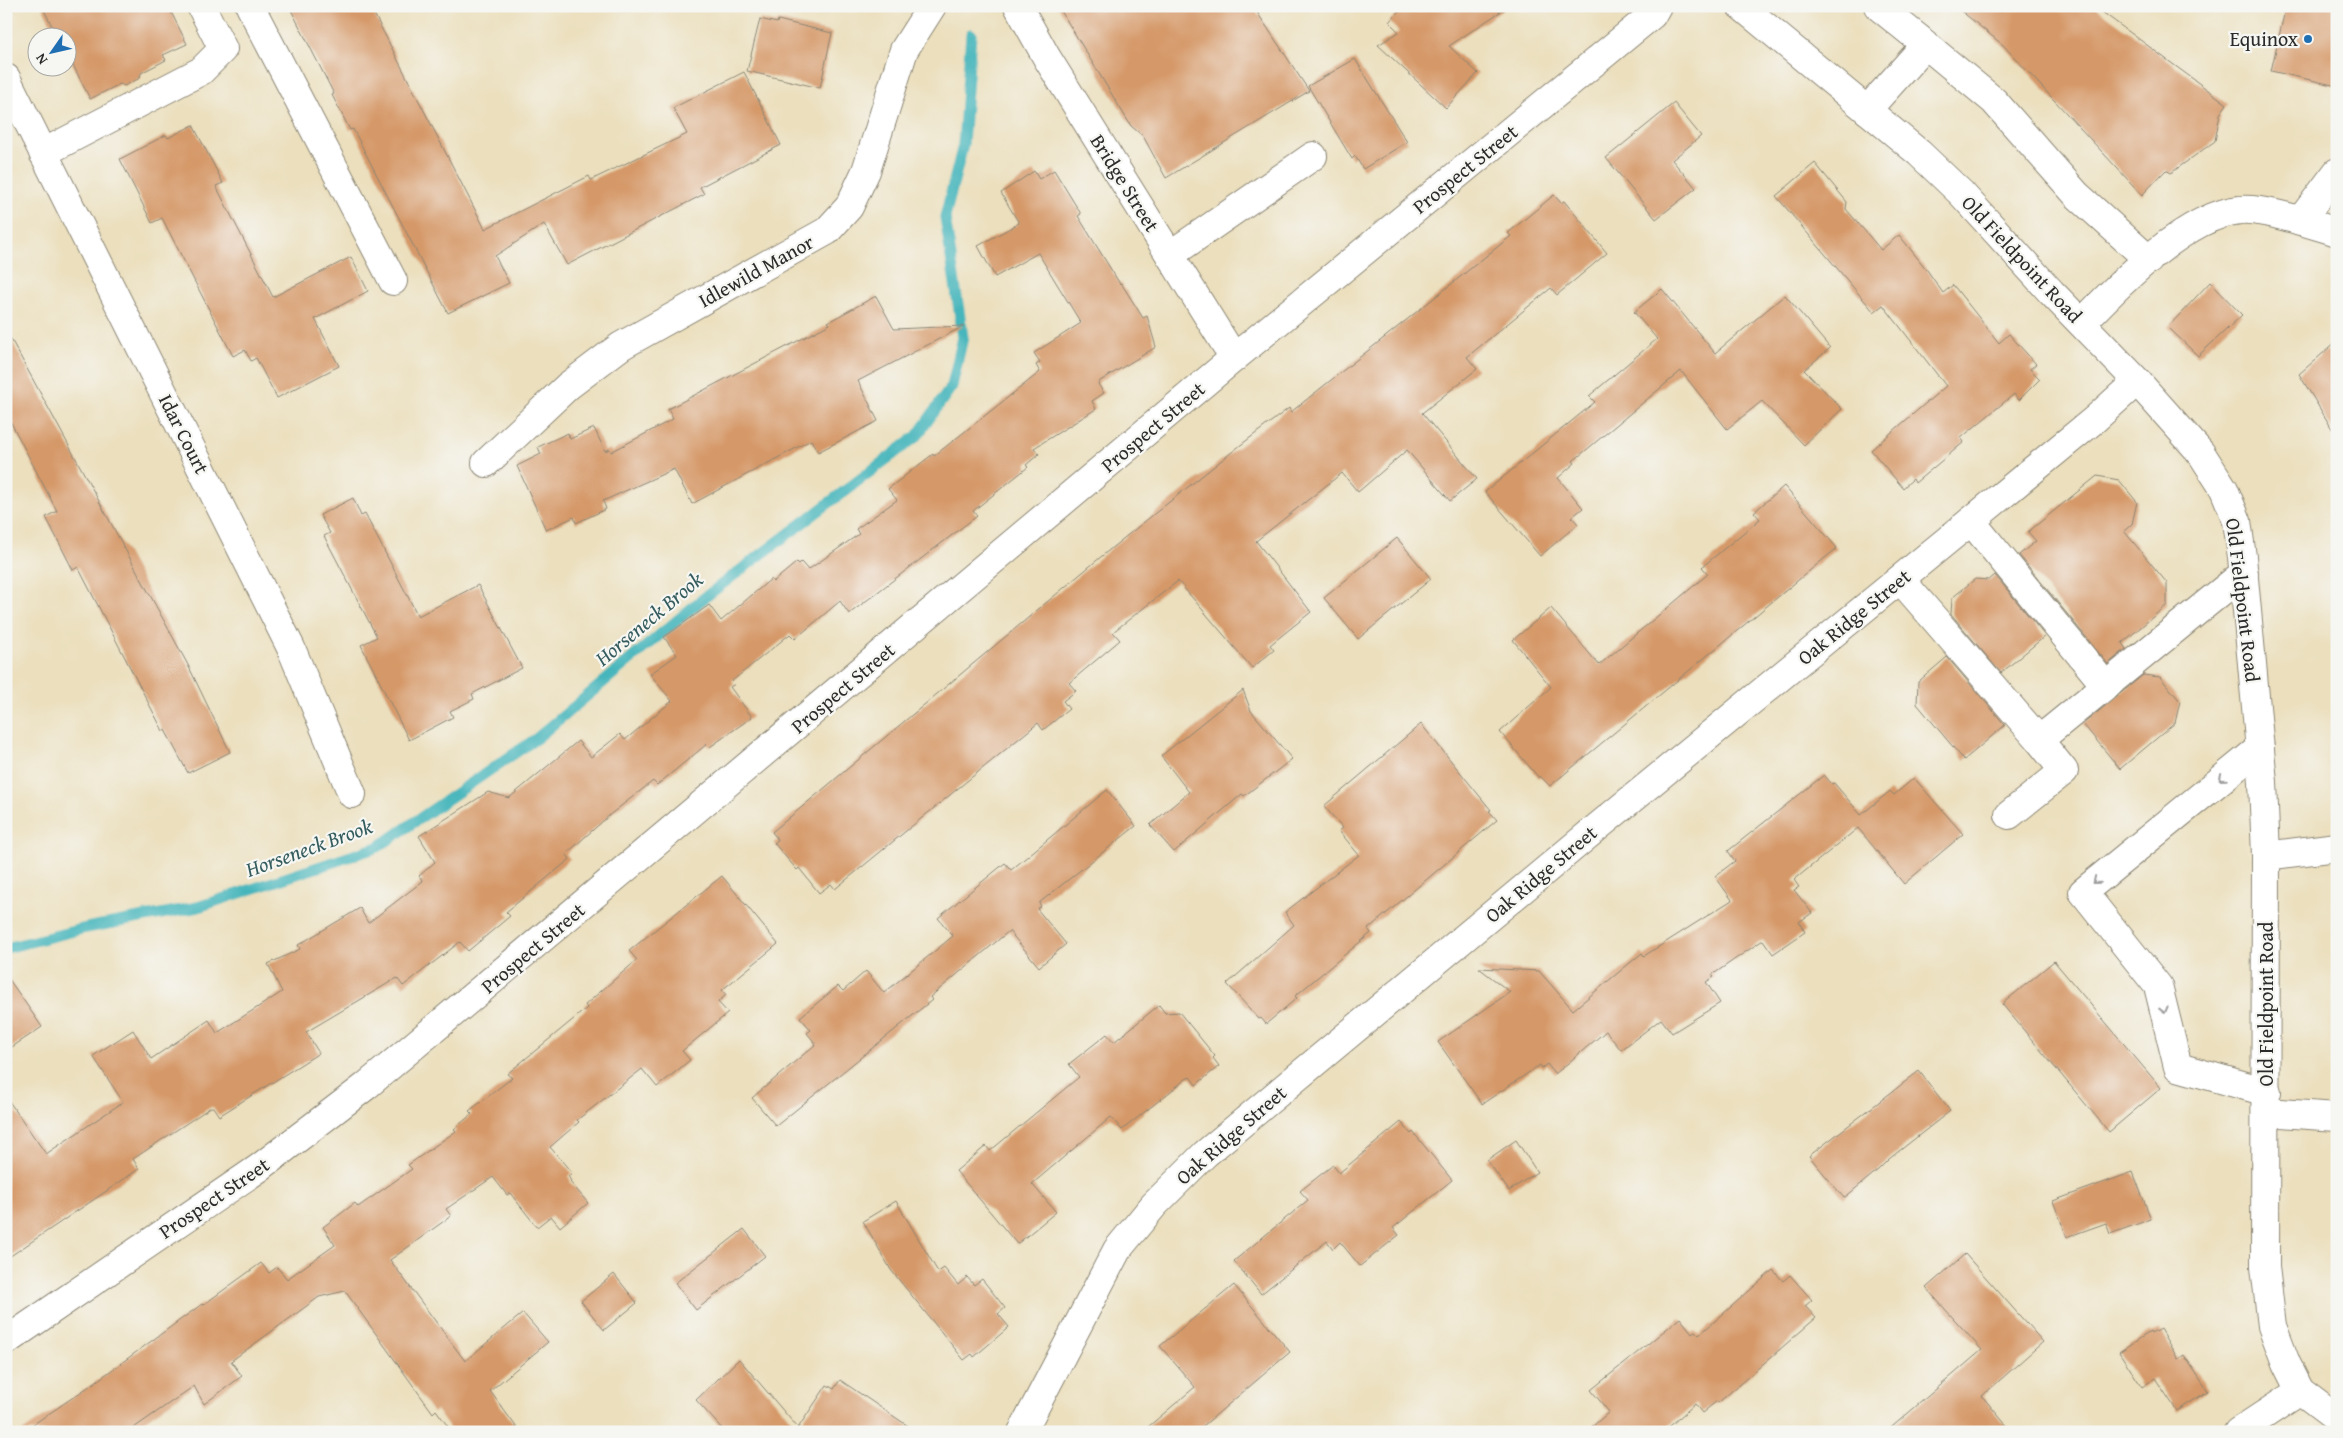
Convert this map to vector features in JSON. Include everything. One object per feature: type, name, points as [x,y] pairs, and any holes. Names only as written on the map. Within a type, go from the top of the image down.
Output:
[{"type":"street","points":[[44,152],[201,71],[223,49],[201,6]]},
{"type":"street","points":[[250,6],[393,281]]},
{"type":"street","name":"Idlewild Manor","points":[[486,463],[568,386],[621,346],[827,231],[849,207],[866,171],[904,50],[932,6]]},
{"type":"street","name":"Bridge Street","points":[[1018,6],[1047,58],[1234,358]]},
{"type":"street","name":"Prospect Street","points":[[6,1341],[259,1168],[366,1086],[1234,358],[1652,15],[1657,6]]},
{"type":"street","name":"Old Fieldpoint Road","points":[[1741,6],[1919,153],[1961,194],[2201,453],[2224,489],[2237,521],[2244,573],[2260,748],[2266,856],[2267,1102],[2265,1267],[2272,1326],[2300,1391]]},
{"type":"street","points":[[1878,6],[1994,101],[2077,195],[2149,260]]},
{"type":"street","points":[[1868,110],[1919,52],[1919,39]]},
{"type":"street","name":"Idar Court","points":[[6,78],[291,648],[352,794]]},
{"type":"street","points":[[1170,255],[1313,156]]},
{"type":"street","points":[[2300,221],[2337,172]]},
{"type":"street","points":[[2082,323],[2121,282],[2178,238],[2213,216],[2242,209],[2300,221],[2337,232]]},
{"type":"street","name":"Oak Ridge Street","points":[[1022,1432],[1117,1250],[1154,1205],[1205,1154],[2094,420],[2137,382]]},
{"type":"street","points":[[1971,521],[2105,684]]},
{"type":"street","points":[[2039,740],[2105,684],[2244,573]]},
{"type":"street","points":[[1900,579],[2064,771],[2009,815]]},
{"type":"street","points":[[2260,748],[2083,892],[2158,986],[2178,1068],[2267,1102],[2337,1117]]},
{"type":"street","points":[[2266,856],[2337,847]]},
{"type":"street","points":[[2238,1432],[2300,1391],[2337,1419]]},
{"type":"building","points":[[42,6],[168,6],[187,44],[163,55],[166,60],[141,73],[140,78],[124,86],[120,84],[90,99],[78,75],[78,28],[53,28]]},
{"type":"building","points":[[289,6],[370,6],[485,229],[589,176],[591,180],[687,134],[673,108],[744,72],[781,145],[700,187],[704,194],[567,265],[544,224],[495,256],[509,283],[448,313],[353,129],[350,130],[332,95],[334,94]]},
{"type":"building","points":[[1058,6],[1253,6],[1309,91],[1166,178],[1143,136],[1131,126]]},
{"type":"building","points":[[1403,6],[1509,6],[1449,46],[1478,73],[1446,108],[1378,45],[1399,32],[1389,22]]},
{"type":"building","points":[[1955,6],[2094,6],[2227,104],[2220,114],[2215,141],[2171,173],[2166,170],[2142,195],[2003,45]]},
{"type":"building","name":"Equinox","points":[[2286,6],[2337,6],[2337,86],[2271,71]]},
{"type":"building","points":[[760,19],[777,23],[778,20],[832,33],[820,88],[747,71]]},
{"type":"building","points":[[1355,59],[1407,142],[1363,169],[1355,156],[1352,159],[1308,86]]},
{"type":"building","points":[[1674,103],[1701,136],[1672,160],[1696,188],[1656,219],[1606,158]]},
{"type":"building","points":[[193,125],[223,183],[216,186],[273,297],[351,257],[368,291],[315,319],[339,366],[277,398],[256,358],[251,361],[245,350],[233,356],[162,218],[152,223],[120,159],[166,135],[168,138]]},
{"type":"building","points":[[1815,163],[1847,202],[1846,209],[1881,250],[1899,235],[1943,293],[1953,285],[1999,343],[2009,334],[2036,364],[2030,369],[2040,379],[2019,400],[2014,394],[1961,438],[1964,442],[1915,483],[1913,479],[1903,488],[1871,450],[1946,386],[1883,305],[1874,312],[1776,196]]},
{"type":"building","points":[[1054,170],[1081,214],[1078,216],[1120,284],[1143,318],[1147,316],[1156,347],[1100,381],[1098,384],[1104,393],[1092,401],[1096,409],[1034,448],[1039,454],[1026,465],[1028,467],[973,511],[977,516],[849,614],[840,601],[795,639],[790,634],[732,681],[735,684],[730,687],[752,717],[710,747],[707,744],[657,785],[653,781],[612,813],[566,854],[570,859],[506,912],[510,916],[468,951],[460,942],[403,986],[397,978],[306,1032],[319,1053],[219,1116],[211,1107],[133,1159],[139,1169],[6,1259],[6,1097],[46,1154],[123,1102],[93,1056],[133,1030],[151,1059],[209,1020],[217,1033],[282,992],[268,964],[300,949],[298,945],[360,908],[368,923],[423,881],[419,876],[435,862],[419,836],[488,792],[509,798],[578,741],[591,757],[620,734],[625,740],[672,701],[650,674],[677,655],[664,637],[709,605],[721,621],[771,579],[773,582],[797,562],[799,564],[801,562],[808,570],[859,534],[856,529],[897,500],[888,489],[933,454],[934,456],[1040,372],[1036,365],[1040,362],[1034,353],[1081,323],[1038,253],[995,277],[978,246],[1019,223],[1001,193],[1034,171],[1039,179]]},
{"type":"building","points":[[1554,195],[1561,203],[1564,201],[1607,253],[1557,295],[1551,288],[1467,357],[1477,369],[1422,413],[1477,479],[1450,501],[1407,450],[1358,492],[1342,473],[1256,541],[1311,612],[1270,645],[1274,650],[1252,668],[1178,581],[1113,632],[1120,640],[1069,683],[1076,691],[1063,701],[1069,709],[1043,730],[1038,723],[835,889],[831,884],[819,893],[799,868],[797,870],[774,843],[778,840],[772,832],[1114,546],[1289,408],[1291,412],[1424,306],[1511,236],[1508,233]]},
{"type":"building","points":[[2210,282],[2242,315],[2198,356],[2168,327]]},
{"type":"building","points":[[1662,289],[1715,353],[1785,295],[1830,348],[1804,370],[1842,409],[1804,445],[1762,401],[1727,429],[1681,371],[1573,461],[1575,463],[1558,478],[1583,508],[1572,517],[1578,524],[1540,556],[1485,492],[1595,402],[1589,396],[1657,339],[1634,312]]},
{"type":"building","points":[[876,296],[894,329],[964,326],[858,381],[878,421],[818,452],[811,440],[692,504],[674,469],[603,501],[606,509],[576,523],[574,517],[546,530],[517,466],[541,454],[538,447],[568,433],[570,439],[594,428],[605,451],[610,449],[611,452],[673,419],[668,409],[830,324],[828,322]]},
{"type":"building","points":[[6,330],[188,665],[230,752],[188,773],[165,730],[163,731],[78,567],[73,570],[46,517],[57,511],[6,413]]},
{"type":"building","points":[[2337,341],[2337,437],[2299,374]]},
{"type":"building","points":[[2097,476],[2119,480],[2137,502],[2132,524],[2124,531],[2167,583],[2167,605],[2122,643],[2126,649],[2108,664],[2019,555],[2036,541],[2028,532]]},
{"type":"building","points":[[1784,486],[1837,548],[1550,786],[1540,776],[1539,778],[1500,732],[1551,687],[1513,640],[1551,608],[1599,665],[1708,574],[1702,567],[1760,519],[1754,512]]},
{"type":"building","points":[[353,498],[361,516],[365,514],[418,616],[478,585],[522,668],[472,694],[474,699],[450,711],[453,717],[409,740],[361,645],[377,637],[324,536],[330,533],[320,515]]},
{"type":"building","points":[[1397,538],[1431,579],[1358,639],[1324,598]]},
{"type":"building","points":[[1995,575],[2045,636],[2001,673],[1951,614],[1952,598],[1975,579],[1989,580]]},
{"type":"building","points":[[1947,657],[2005,725],[1964,760],[1917,704],[1918,682]]},
{"type":"building","points":[[2143,675],[2160,677],[2180,701],[2175,723],[2120,769],[2083,724]]},
{"type":"building","points":[[1243,690],[1251,711],[1292,759],[1244,796],[1242,794],[1174,852],[1150,825],[1189,792],[1161,756]]},
{"type":"building","points":[[1421,724],[1491,810],[1489,811],[1497,820],[1368,929],[1371,933],[1295,996],[1297,998],[1266,1024],[1261,1018],[1259,1019],[1227,984],[1294,925],[1285,912],[1359,855],[1339,831],[1343,828],[1324,806]]},
{"type":"building","points":[[1824,775],[1832,784],[1834,783],[1861,815],[1890,791],[1894,795],[1914,778],[1963,834],[1904,884],[1858,828],[1794,880],[1799,887],[1794,890],[1812,913],[1799,922],[1805,932],[1773,954],[1763,940],[1712,975],[1714,977],[1706,982],[1720,1003],[1672,1033],[1661,1019],[1621,1050],[1606,1031],[1555,1074],[1547,1064],[1542,1068],[1540,1065],[1482,1104],[1438,1042],[1510,992],[1479,968],[1539,971],[1573,1010],[1642,953],[1644,956],[1732,900],[1715,876],[1735,861],[1728,851]]},
{"type":"building","points":[[1107,790],[1136,826],[1039,903],[1041,906],[1037,909],[1066,944],[1039,967],[1009,931],[930,997],[932,1000],[776,1126],[752,1098],[816,1044],[807,1033],[811,1030],[800,1017],[838,986],[843,991],[866,971],[884,993],[953,936],[938,918],[1005,863],[1011,870]]},
{"type":"building","points":[[722,876],[778,944],[722,990],[726,995],[718,1002],[728,1013],[682,1051],[690,1060],[657,1087],[642,1069],[577,1120],[579,1122],[550,1147],[572,1173],[568,1176],[570,1182],[588,1203],[560,1227],[551,1216],[537,1227],[510,1193],[507,1195],[493,1177],[446,1209],[451,1216],[390,1260],[465,1361],[523,1313],[548,1342],[490,1391],[520,1432],[452,1432],[436,1410],[433,1413],[345,1291],[319,1297],[231,1361],[242,1376],[204,1404],[194,1386],[128,1432],[22,1432],[94,1383],[261,1263],[269,1273],[277,1267],[287,1279],[335,1245],[323,1227],[355,1203],[358,1207],[412,1169],[408,1165],[456,1131],[454,1129],[472,1114],[469,1111],[512,1078],[507,1074],[587,1008],[585,1005],[637,960],[629,951]]},
{"type":"building","points":[[2054,961],[2161,1088],[2109,1132],[2002,1004]]},
{"type":"building","points":[[6,975],[42,1027],[6,1051]]},
{"type":"building","points":[[1159,1005],[1165,1013],[1179,1012],[1215,1056],[1213,1058],[1219,1066],[1196,1085],[1190,1077],[1186,1079],[1122,1130],[1111,1117],[1032,1184],[1056,1212],[1017,1244],[956,1171],[986,1146],[990,1151],[1079,1077],[1069,1064],[1107,1034],[1114,1042]]},
{"type":"building","points":[[1919,1071],[1950,1111],[1889,1159],[1844,1198],[1809,1156]]},
{"type":"building","points":[[1401,1122],[1411,1134],[1413,1132],[1452,1180],[1393,1228],[1399,1235],[1360,1266],[1340,1242],[1333,1249],[1327,1241],[1261,1294],[1234,1261],[1308,1200],[1300,1191],[1333,1165],[1339,1173]]},
{"type":"building","points":[[1516,1140],[1537,1172],[1509,1191],[1487,1160]]},
{"type":"building","points":[[2133,1172],[2151,1219],[2110,1234],[2106,1223],[2067,1237],[2053,1201]]},
{"type":"building","points":[[896,1201],[938,1272],[944,1268],[958,1285],[967,1277],[974,1285],[982,1279],[1005,1308],[998,1314],[1009,1327],[974,1357],[972,1354],[964,1360],[891,1270],[863,1221]]},
{"type":"building","points":[[744,1229],[765,1256],[696,1310],[675,1283]]},
{"type":"building","points":[[1965,1254],[2043,1342],[1982,1396],[2012,1432],[1886,1432],[1982,1350],[1926,1288]]},
{"type":"building","points":[[1773,1270],[1783,1281],[1790,1275],[1812,1300],[1805,1306],[1816,1318],[1718,1403],[1717,1401],[1702,1413],[1695,1404],[1663,1432],[1586,1432],[1609,1412],[1591,1390],[1680,1318],[1692,1333],[1695,1331],[1699,1335]]},
{"type":"building","points":[[614,1274],[637,1303],[604,1330],[581,1301]]},
{"type":"building","points":[[1234,1285],[1290,1352],[1196,1432],[1142,1432],[1195,1387],[1160,1346]]},
{"type":"building","points":[[2160,1329],[2178,1359],[2184,1355],[2208,1391],[2177,1411],[2155,1378],[2142,1387],[2119,1352],[2150,1332],[2151,1334]]},
{"type":"building","points":[[739,1359],[798,1428],[827,1385],[834,1389],[840,1380],[917,1432],[725,1432],[696,1400]]},
{"type":"waterway","name":"Horseneck Brook","points":[[6,948],[86,928],[198,907],[378,847],[537,738],[700,601],[917,436],[952,386],[963,337],[945,217],[963,145],[971,34]]},
{"type":"place","name":"Equinox","points":[[2308,39]]}]
